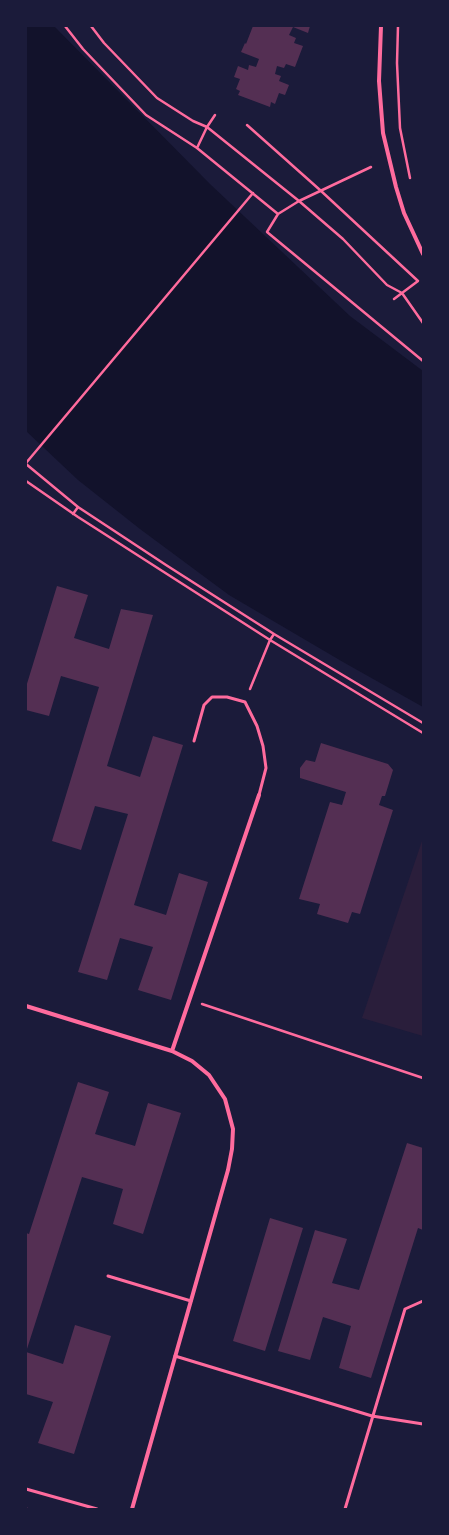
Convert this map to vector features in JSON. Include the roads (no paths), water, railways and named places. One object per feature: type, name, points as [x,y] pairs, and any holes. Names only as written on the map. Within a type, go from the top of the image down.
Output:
[{"type":"street","points":[[381,26],[379,80],[383,133],[396,188],[409,225],[423,254]]},
{"type":"street","points":[[172,1051],[259,795]]},
{"type":"street","points":[[26,1006],[172,1051],[192,1061],[209,1075],[225,1099],[233,1129],[232,1149],[228,1170],[132,1509]]},
{"type":"lane","points":[[194,742],[204,705],[212,697],[227,697],[245,702],[257,726],[266,768],[259,795]]},
{"type":"lane","points":[[108,1276],[191,1301]]},
{"type":"lane","points":[[344,1509],[405,1309],[423,1301]]},
{"type":"lane","points":[[175,1356],[372,1416],[423,1424]]},
{"type":"lane","points":[[26,1489],[97,1509]]}]
